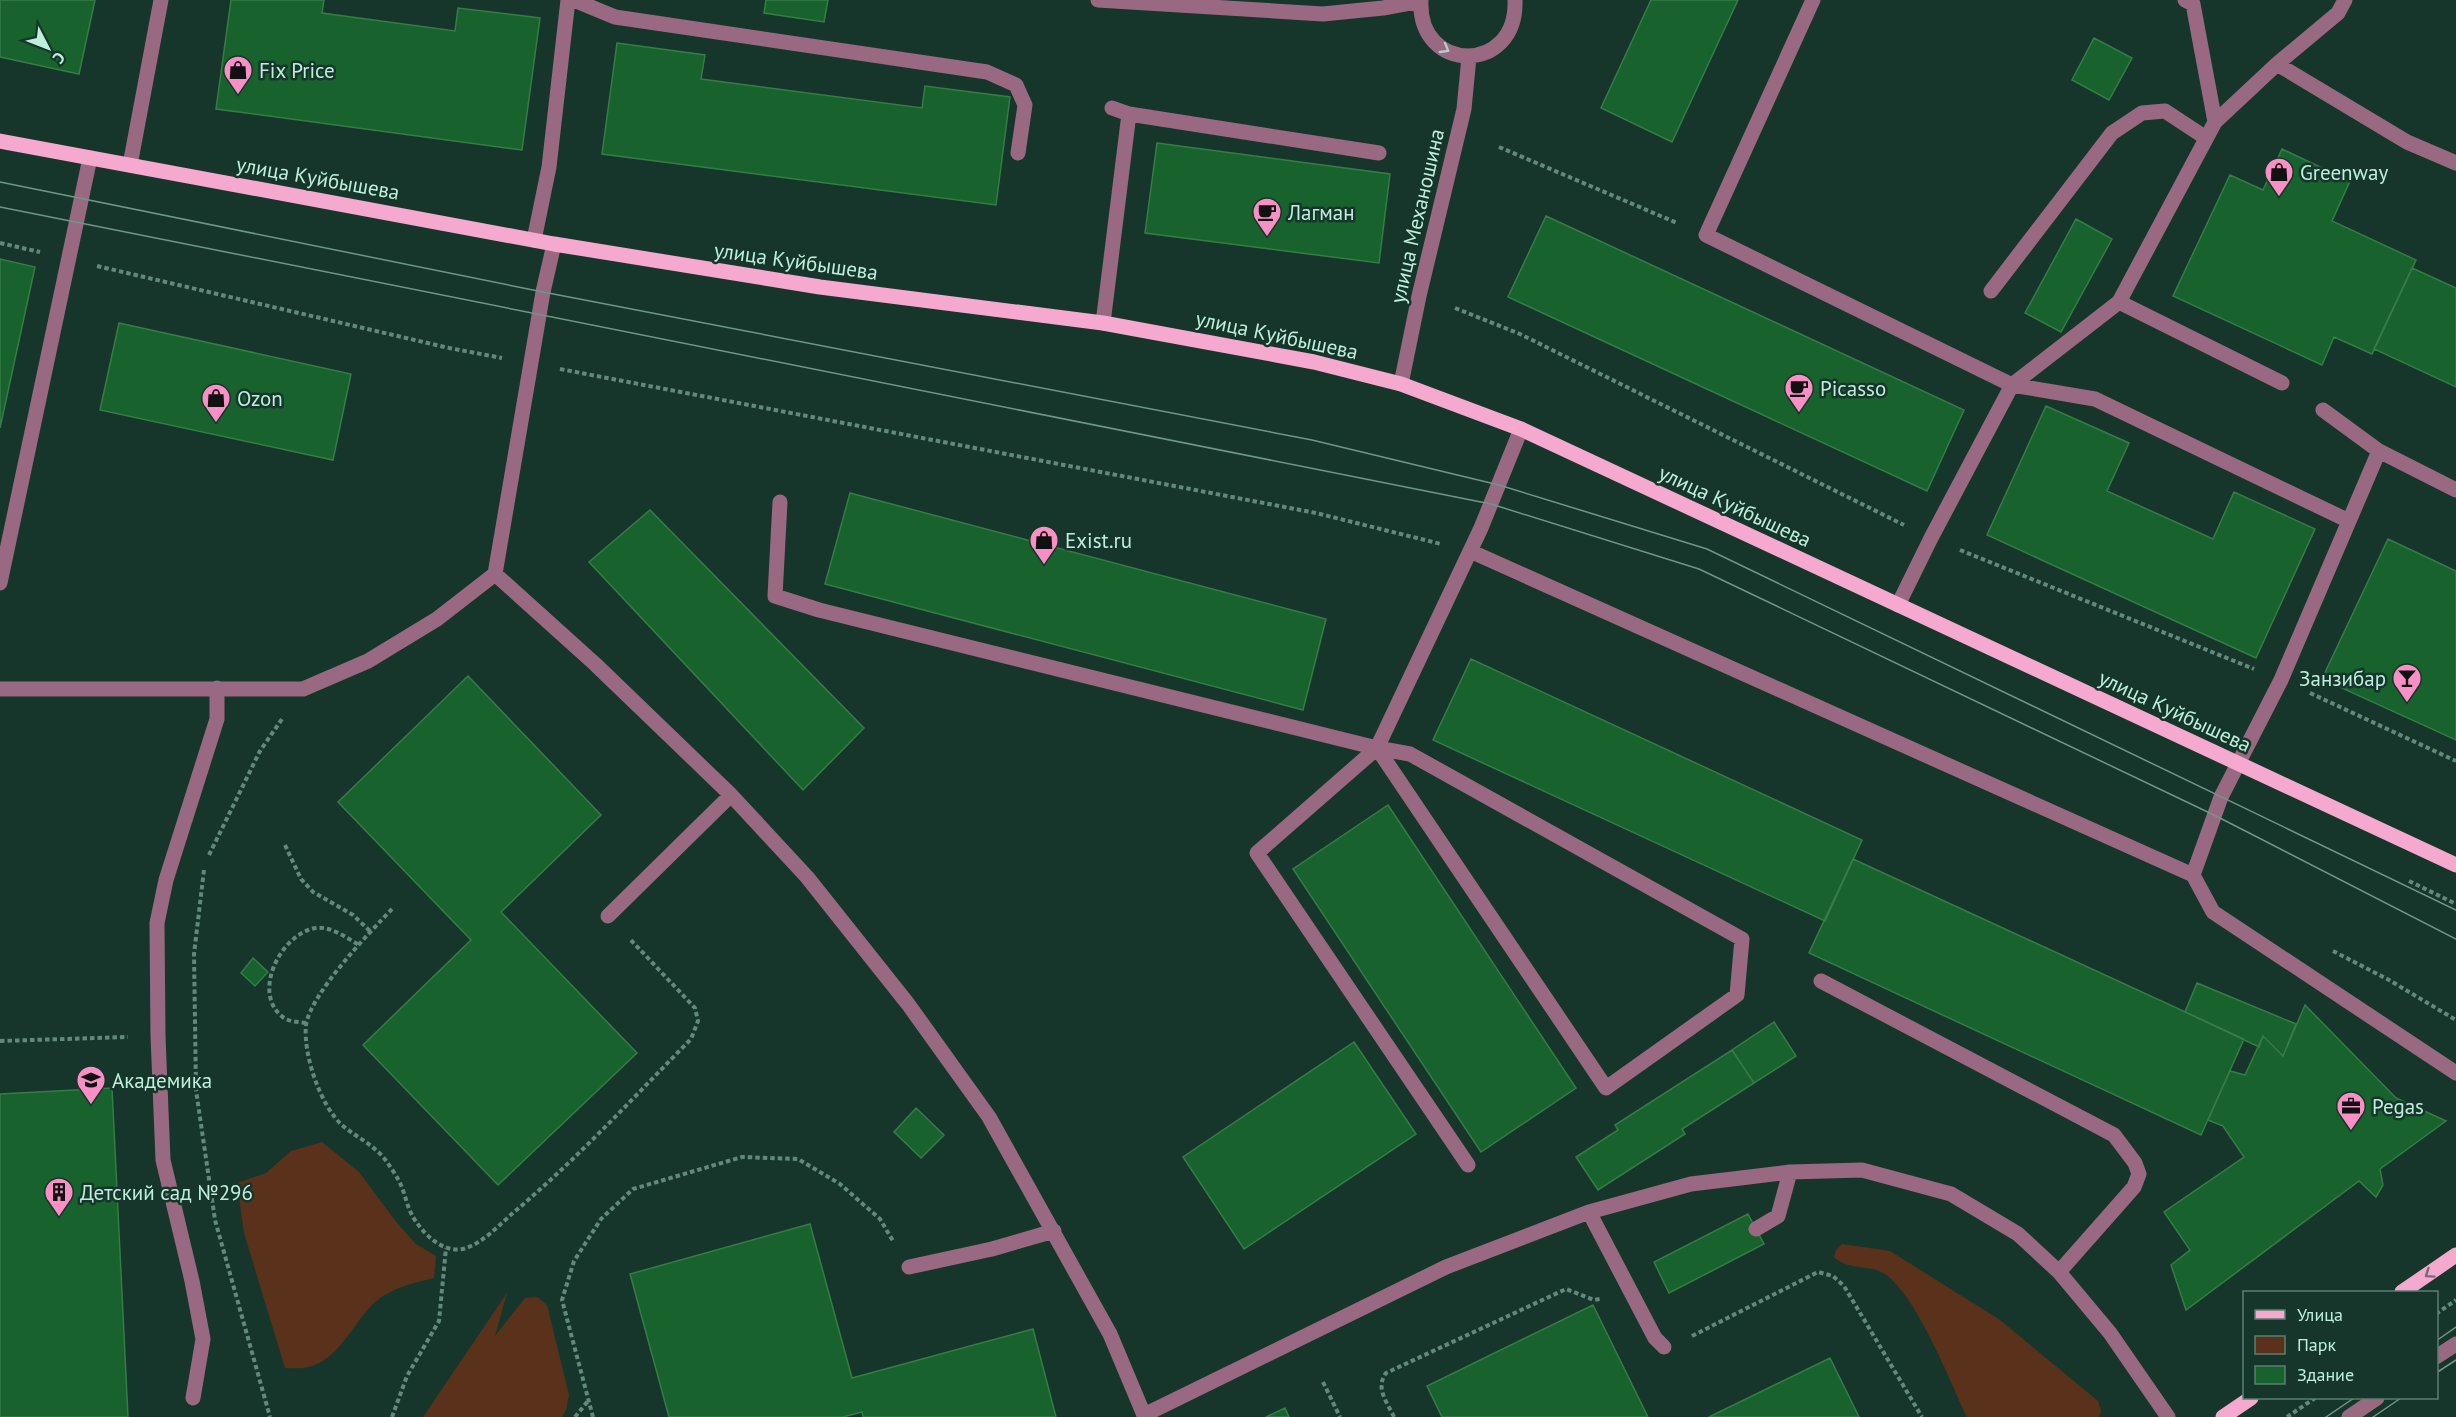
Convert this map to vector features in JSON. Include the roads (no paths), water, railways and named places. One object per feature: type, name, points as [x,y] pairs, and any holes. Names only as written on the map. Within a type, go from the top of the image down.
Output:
[{"type":"main road","name":"улица Куйбышева","points":[[0,141],[554,244],[820,287],[1103,323],[1314,362],[1401,384],[1521,429],[2456,865]]},
{"type":"main road","points":[[2405,1291],[2456,1255]]},
{"type":"main road","points":[[2223,1417],[2250,1399]]},
{"type":"street","points":[[130,165],[161,0]]},
{"type":"street","points":[[534,240],[549,167],[568,0]]},
{"type":"street","points":[[574,0],[615,17],[987,72],[1016,85],[1025,105],[1018,153]]},
{"type":"street","points":[[1098,0],[1323,14],[1383,8],[1421,0],[1421,17],[1426,33],[1438,46],[1452,54],[1469,57],[1485,54],[1499,45],[1510,32],[1516,17],[1515,0]]},
{"type":"street","points":[[1813,0],[1706,235],[2012,385],[2095,399],[2349,521]]},
{"type":"street","points":[[2185,0],[2193,4],[2215,122]]},
{"type":"street","points":[[1898,605],[1930,538],[2012,385],[2119,302],[2215,122],[2277,64],[2338,13],[2345,0]]},
{"type":"street","name":"улица Механошина","points":[[1401,384],[1419,296],[1464,109],[1469,57]]},
{"type":"street","points":[[2277,64],[2407,142],[2456,163]]},
{"type":"street","points":[[1112,108],[1129,114],[1379,153]]},
{"type":"street","points":[[1991,291],[2112,133],[2142,113],[2165,111],[2206,138]]},
{"type":"street","points":[[1103,323],[1129,114]]},
{"type":"street","points":[[0,583],[90,158]]},
{"type":"street","points":[[0,689],[303,689],[368,661],[437,620],[495,574],[530,364],[554,244]]},
{"type":"street","points":[[2119,302],[2282,383]]},
{"type":"street","points":[[2323,410],[2379,451],[2456,490]]},
{"type":"street","points":[[1468,1165],[1257,853],[1377,748],[1470,551],[1521,429]]},
{"type":"street","points":[[2193,875],[2221,797],[2281,680],[2379,451]]},
{"type":"street","points":[[780,502],[775,596],[819,610],[1377,748],[1410,754],[1742,939],[1737,995],[1606,1088],[1377,748]]},
{"type":"street","points":[[1470,551],[2193,875],[2213,912],[2456,1073]]},
{"type":"street","points":[[495,574],[595,664],[731,795],[807,877],[908,1004],[989,1117],[1110,1334],[1144,1415],[1446,1267],[1589,1212],[1691,1184],[1790,1172],[1862,1170],[1951,1194],[2018,1234],[2059,1272],[2110,1333],[2168,1417]]},
{"type":"street","points":[[193,1398],[203,1340],[163,1160],[158,1036],[157,923],[166,880],[217,719],[217,688]]},
{"type":"street","points":[[608,916],[731,795]]},
{"type":"street","points":[[1821,981],[2114,1135],[2135,1163],[2139,1174],[2134,1187],[2059,1272]]},
{"type":"street","points":[[1756,1229],[1778,1216],[1790,1172]]},
{"type":"street","points":[[1589,1212],[1655,1338],[1664,1347]]},
{"type":"street","points":[[909,1267],[992,1249],[1054,1232]]},
{"type":"street","points":[[2438,1356],[2456,1344]]},
{"type":"street","points":[[2349,1417],[2376,1399]]},
{"type":"tram line","points":[[0,182],[543,292],[1312,440],[1499,485],[1707,549],[2456,910]]},
{"type":"tram line","points":[[0,207],[1491,504],[1699,569],[2216,816],[2456,939]]},
{"type":"tram line","points":[[2438,1340],[2456,1327]]},
{"type":"tram line","points":[[2438,1372],[2456,1360]]},
{"type":"tram line","points":[[2326,1417],[2353,1399]]},
{"type":"tram line","points":[[2373,1417],[2400,1399]]},
{"type":"place","name":"Fix Price","points":[[238,96]]},
{"type":"place","name":"Greenway","points":[[2279,198]]},
{"type":"place","name":"Лагман","points":[[1267,238]]},
{"type":"place","name":"Picasso","points":[[1799,414]]},
{"type":"place","name":"Ozon","points":[[216,424]]},
{"type":"place","name":"Exist.ru","points":[[1044,566]]},
{"type":"place","name":"Занзибар","points":[[2407,704]]},
{"type":"place","name":"Академика","points":[[91,1106]]},
{"type":"place","name":"Pegas","points":[[2351,1132]]},
{"type":"place","name":"Детский сад №296","points":[[59,1218]]}]
